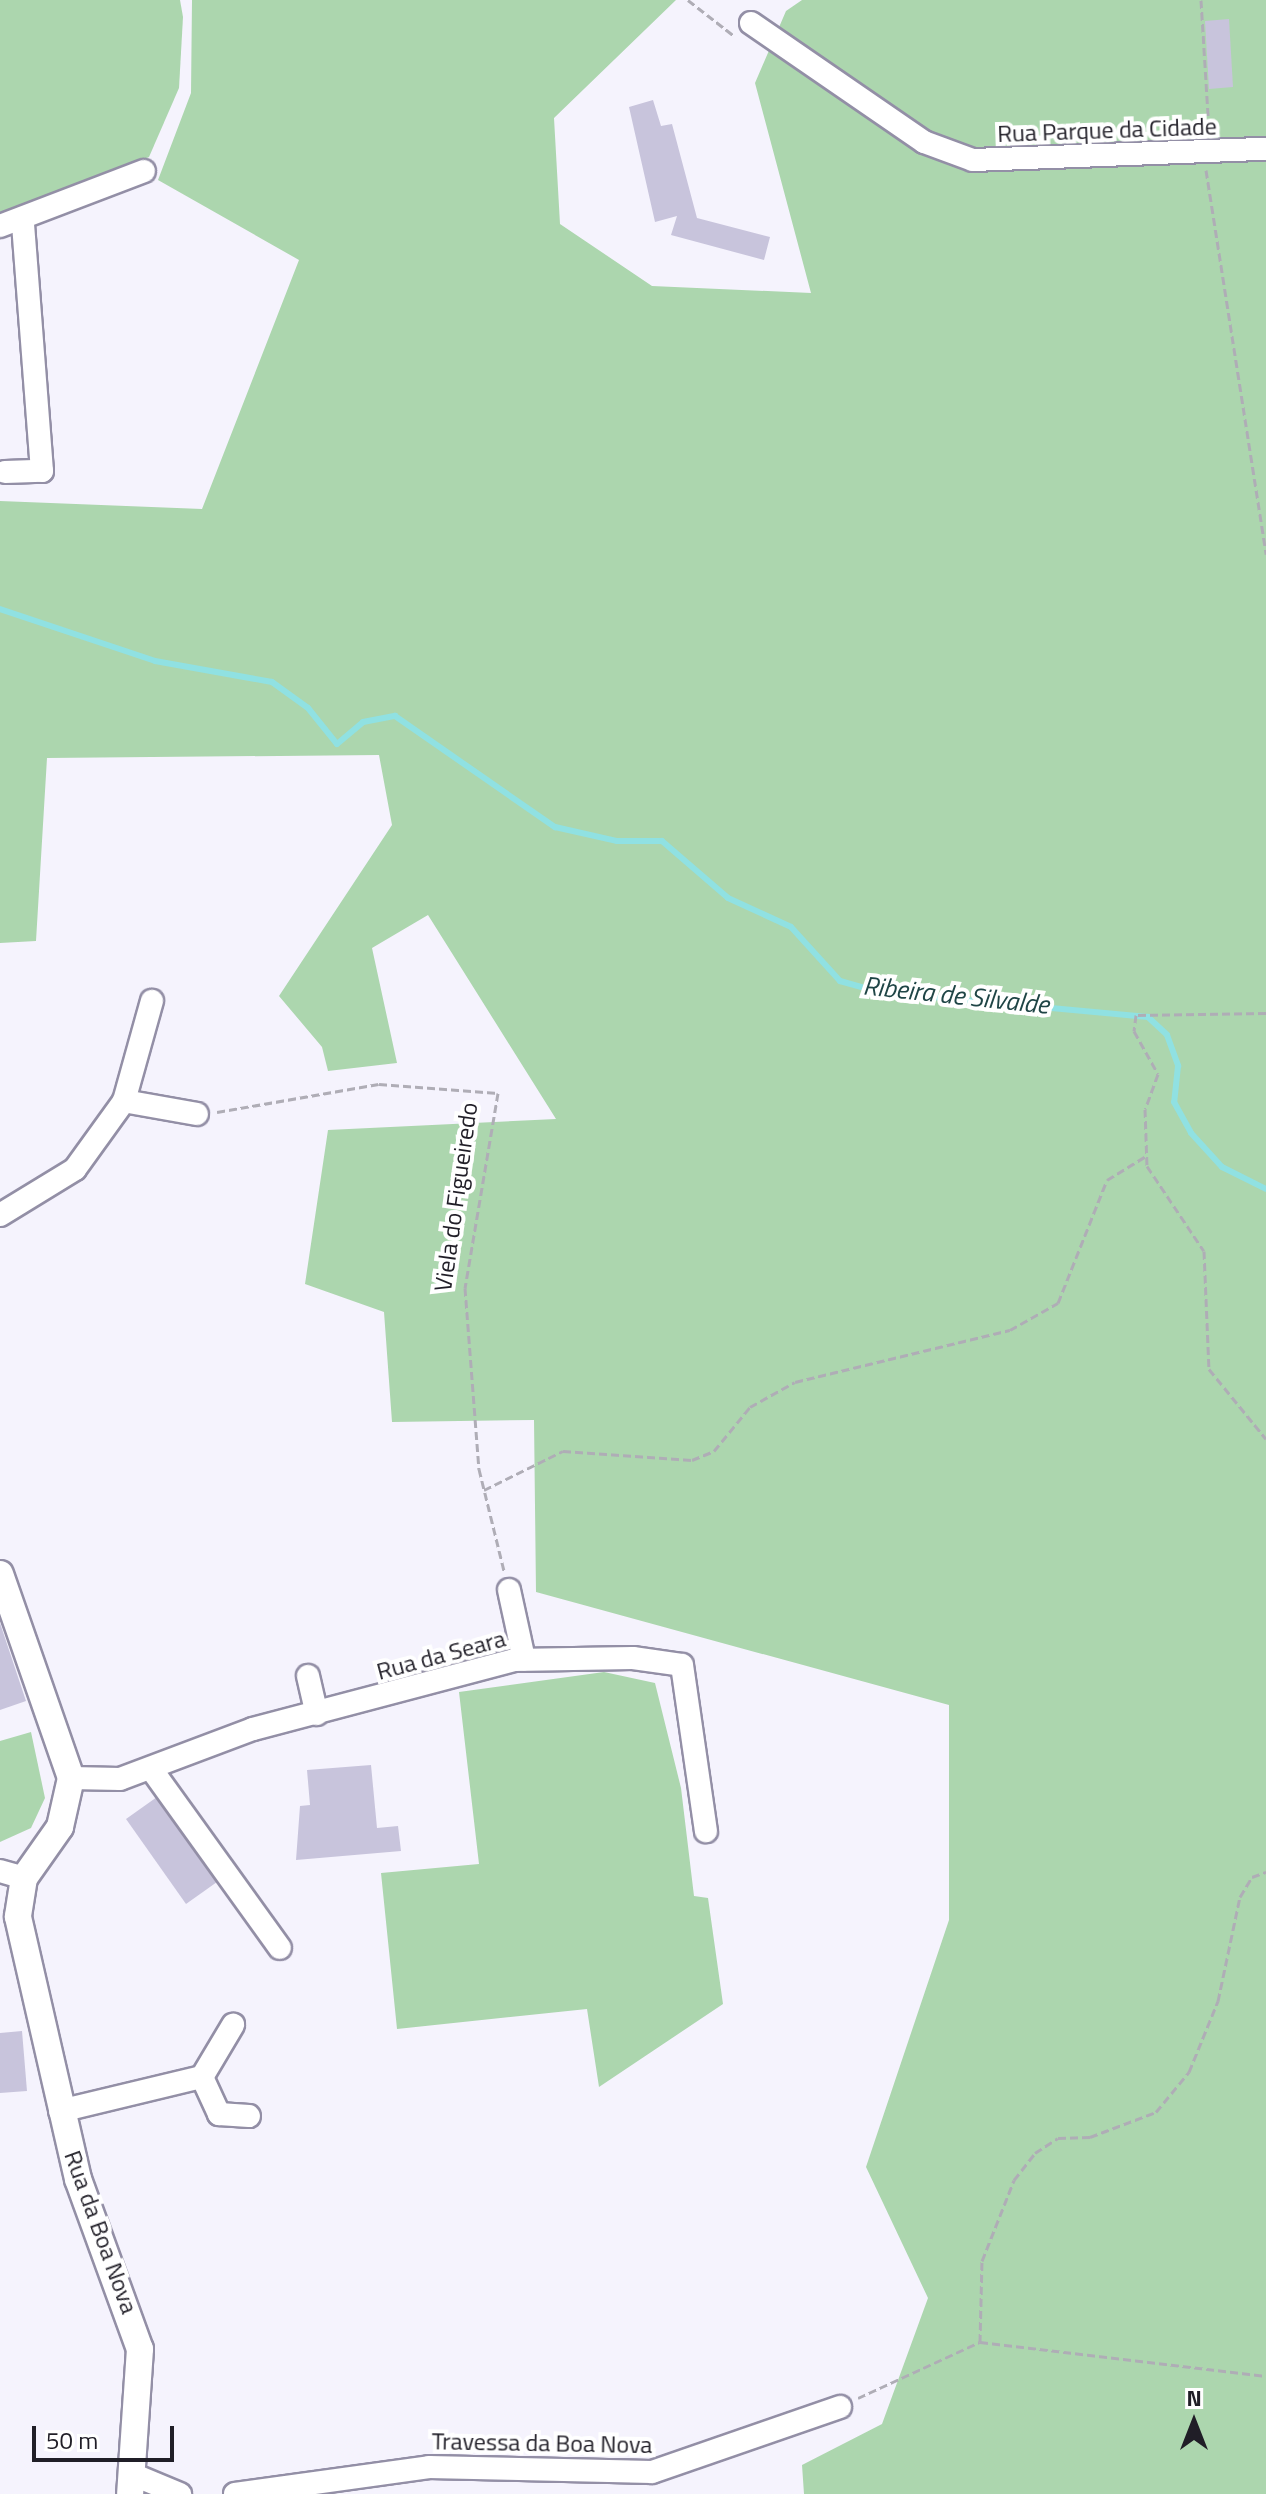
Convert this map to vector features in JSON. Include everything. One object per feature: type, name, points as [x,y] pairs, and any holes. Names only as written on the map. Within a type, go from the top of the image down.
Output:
[{"type":"main road","points":[[0,1574],[71,1778],[60,1827],[12,1874]]},
{"type":"main road","name":"Rua da Boa Nova","points":[[12,1874],[18,1917],[60,2111],[140,2349],[132,2485]]},
{"type":"street","name":"Rua Parque da Cidade","points":[[742,29],[924,142],[973,160],[1266,149]]},
{"type":"street","points":[[0,226],[23,222],[144,171]]},
{"type":"street","points":[[5,472],[42,471],[23,222]]},
{"type":"street","points":[[0,1215],[75,1169],[124,1101],[152,1001]]},
{"type":"street","points":[[124,1101],[197,1114]]},
{"type":"street","points":[[509,1590],[524,1659]]},
{"type":"street","name":"Rua da Seara","points":[[71,1778],[152,1770],[253,1729],[524,1659],[585,1656],[682,1665],[706,1831]]},
{"type":"street","points":[[308,1676],[317,1714]]},
{"type":"street","points":[[152,1770],[280,1948]]},
{"type":"street","points":[[60,2111],[202,2077],[233,2025]]},
{"type":"street","points":[[202,2077],[219,2114],[249,2116]]},
{"type":"street","name":"Travessa da Boa Nova","points":[[235,2494],[429,2467],[652,2472],[840,2407]]},
{"type":"street","points":[[132,2485],[180,2494]]},
{"type":"path","points":[[688,0],[742,29]]},
{"type":"path","points":[[1201,0],[1210,141],[1204,152],[1266,554]]},
{"type":"path","points":[[1266,1013],[1136,1015],[1134,1031],[1158,1074],[1145,1109],[1146,1156],[1154,1184],[1204,1251],[1209,1369],[1266,1439]]},
{"type":"path","name":"Viela do Figueiredo","points":[[197,1114],[379,1084],[498,1093],[465,1288],[484,1490],[509,1590]]},
{"type":"path","points":[[484,1490],[563,1451],[692,1460],[714,1451],[750,1407],[795,1382],[1010,1330],[1058,1303],[1107,1180],[1146,1156]]},
{"type":"path","points":[[980,2342],[982,2261],[1014,2180],[1058,2138],[1090,2137],[1156,2112],[1189,2072],[1218,2001],[1240,1897],[1252,1877],[1266,1872]]},
{"type":"path","points":[[840,2407],[980,2342],[1266,2376]]},
{"type":"green space","points":[[0,0],[180,0],[183,17],[179,88],[149,157],[0,219]]},
{"type":"green space","points":[[192,0],[676,0],[554,118],[560,224],[652,286],[811,293],[755,83],[786,11],[802,0],[1266,0],[1266,2494],[804,2494],[802,2465],[882,2424],[928,2298],[866,2167],[949,1920],[949,1705],[536,1592],[534,1420],[392,1422],[384,1312],[305,1284],[328,1130],[556,1119],[428,915],[372,948],[397,1063],[328,1071],[322,1047],[279,996],[392,825],[379,755],[47,758],[36,941],[0,943],[0,501],[202,509],[299,260],[158,180],[191,93]]},
{"type":"green space","points":[[604,1672],[655,1683],[681,1788],[694,1896],[708,1898],[723,2004],[599,2087],[587,2009],[397,2029],[381,1873],[479,1864],[459,1692]]},
{"type":"green space","points":[[31,1732],[45,1798],[31,1828],[0,1842],[0,1741]]},
{"type":"building","points":[[1229,19],[1233,87],[1209,89],[1205,21]]},
{"type":"building","points":[[653,100],[661,126],[672,124],[697,218],[770,237],[764,260],[671,235],[677,216],[655,222],[629,107]]},
{"type":"building","points":[[0,1623],[26,1701],[0,1710]]},
{"type":"building","points":[[371,1765],[377,1828],[398,1826],[401,1851],[296,1860],[300,1806],[310,1805],[307,1770]]},
{"type":"building","points":[[157,1797],[217,1882],[186,1904],[126,1819]]},
{"type":"building","points":[[22,2031],[27,2091],[0,2093],[0,2033]]},
{"type":"waterway","name":"Ribeira de Silvalde","points":[[0,609],[155,661],[272,682],[308,708],[337,744],[363,722],[395,716],[555,827],[617,841],[662,841],[728,898],[791,927],[840,981],[879,992],[1148,1017],[1167,1035],[1178,1066],[1174,1102],[1191,1133],[1222,1167],[1266,1189]]}]
